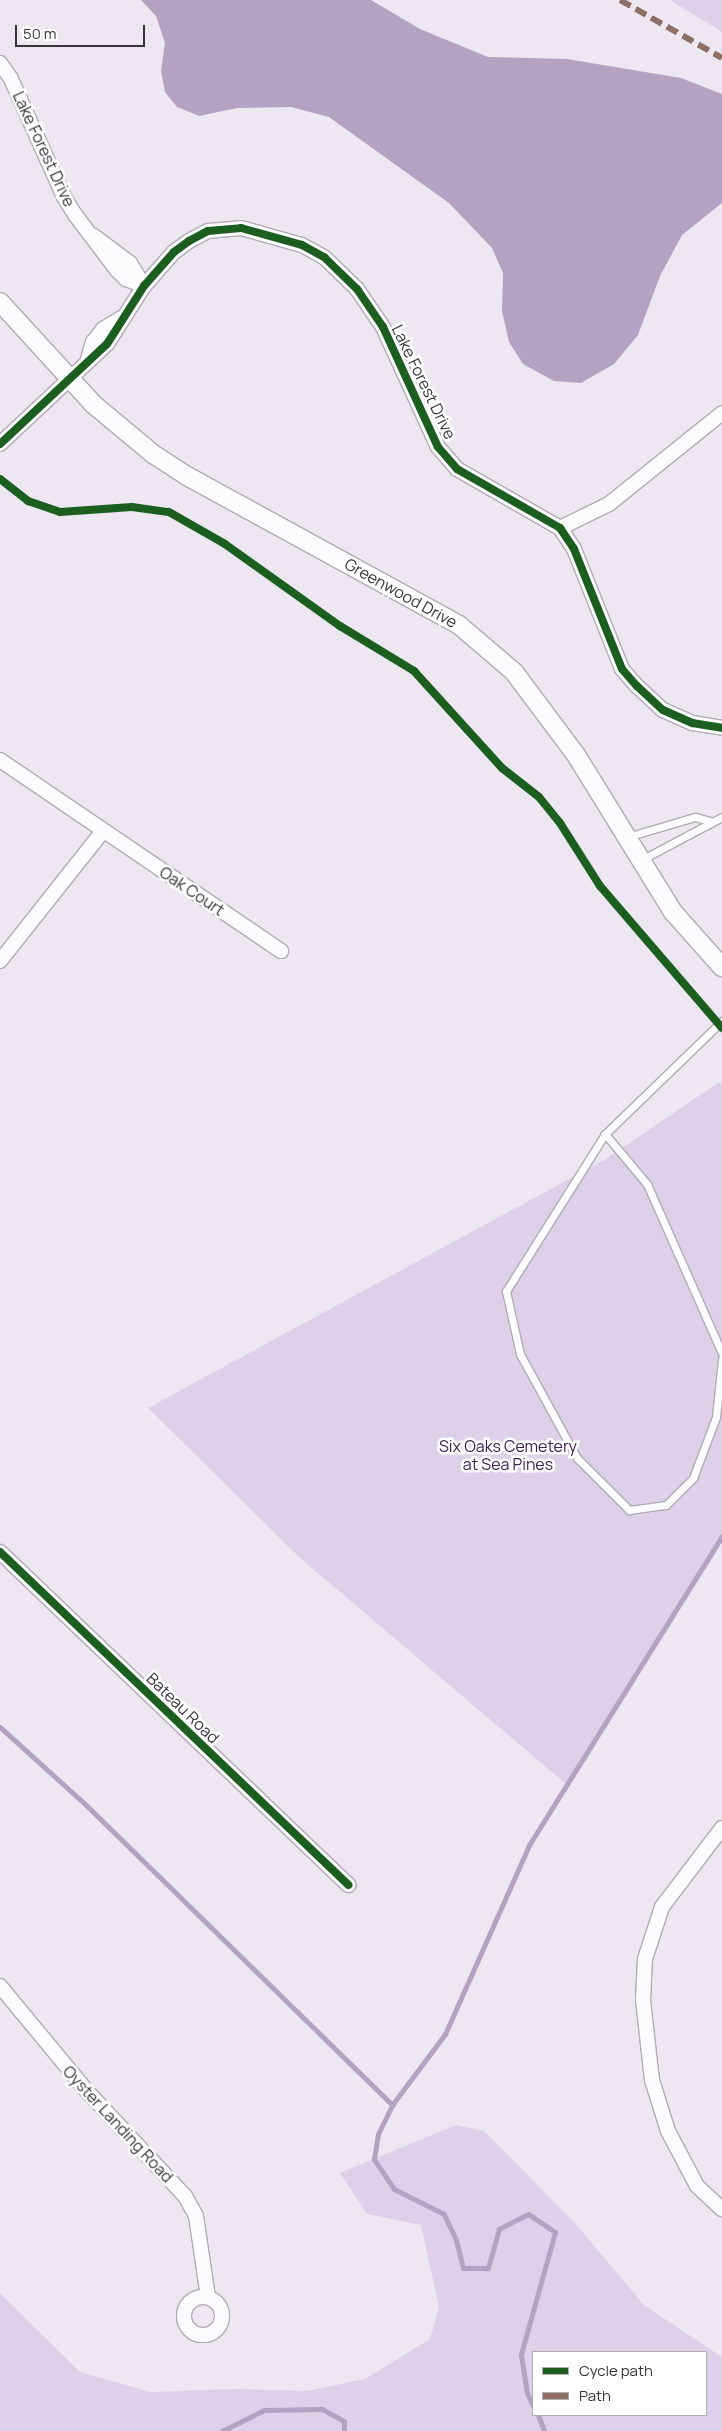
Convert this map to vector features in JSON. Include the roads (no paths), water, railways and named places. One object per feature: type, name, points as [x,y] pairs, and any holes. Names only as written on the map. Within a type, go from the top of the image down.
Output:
[{"type":"street","name":"Lake Forest Drive","points":[[0,64],[11,78],[64,196],[90,233],[97,248],[126,279],[144,286]]},
{"type":"street","name":"Lake Forest Drive","points":[[0,444],[70,381],[87,360],[107,344],[121,318],[144,286],[174,252],[208,231],[240,228],[302,244],[325,258],[358,289],[387,335],[438,447],[457,468],[560,528],[574,549],[622,669],[663,710],[692,723],[722,728]]},
{"type":"street","name":"Greenwood Drive","points":[[0,302],[70,381],[121,429],[187,476],[424,604],[479,641],[514,672],[552,720],[673,912],[722,967]]},
{"type":"street","points":[[560,528],[609,504],[722,413]]},
{"type":"street","name":"Oak Court","points":[[0,760],[281,952]]},
{"type":"street","points":[[0,961],[103,831]]},
{"type":"street","name":"Bateau Road","points":[[0,1552],[348,1885]]},
{"type":"street","points":[[722,1828],[662,1907],[645,1959],[643,2000],[652,2080],[668,2131],[697,2186],[722,2209]]},
{"type":"street","name":"Oyster Landing Road","points":[[0,1986],[86,2090],[185,2196],[196,2216],[208,2297]]},
{"type":"lane","points":[[627,838],[695,817],[710,821]]},
{"type":"lane","points":[[641,860],[694,835],[710,821],[722,818]]},
{"type":"lane","points":[[722,1021],[605,1134],[506,1291],[520,1354],[577,1458],[629,1510],[666,1506],[693,1478],[716,1417],[722,1359]]},
{"type":"lane","points":[[605,1134],[646,1184],[722,1353]]},
{"type":"waterway","points":[[532,2404],[527,2393],[521,2354],[555,2232],[528,2214],[499,2229],[488,2268],[463,2268],[456,2240],[444,2214],[394,2189],[374,2159],[378,2134],[392,2105],[445,2034],[529,1845],[722,1536]]},
{"type":"waterway","points":[[0,1727],[86,1805],[392,2105]]},
{"type":"waterway","points":[[222,2431],[264,2410],[322,2409],[344,2421],[344,2431]]},
{"type":"waterway","points":[[538,2416],[544,2431]]},
{"type":"park label","name":"Six Oaks Cemetery at Sea Pines","points":[[508,1455]]}]
